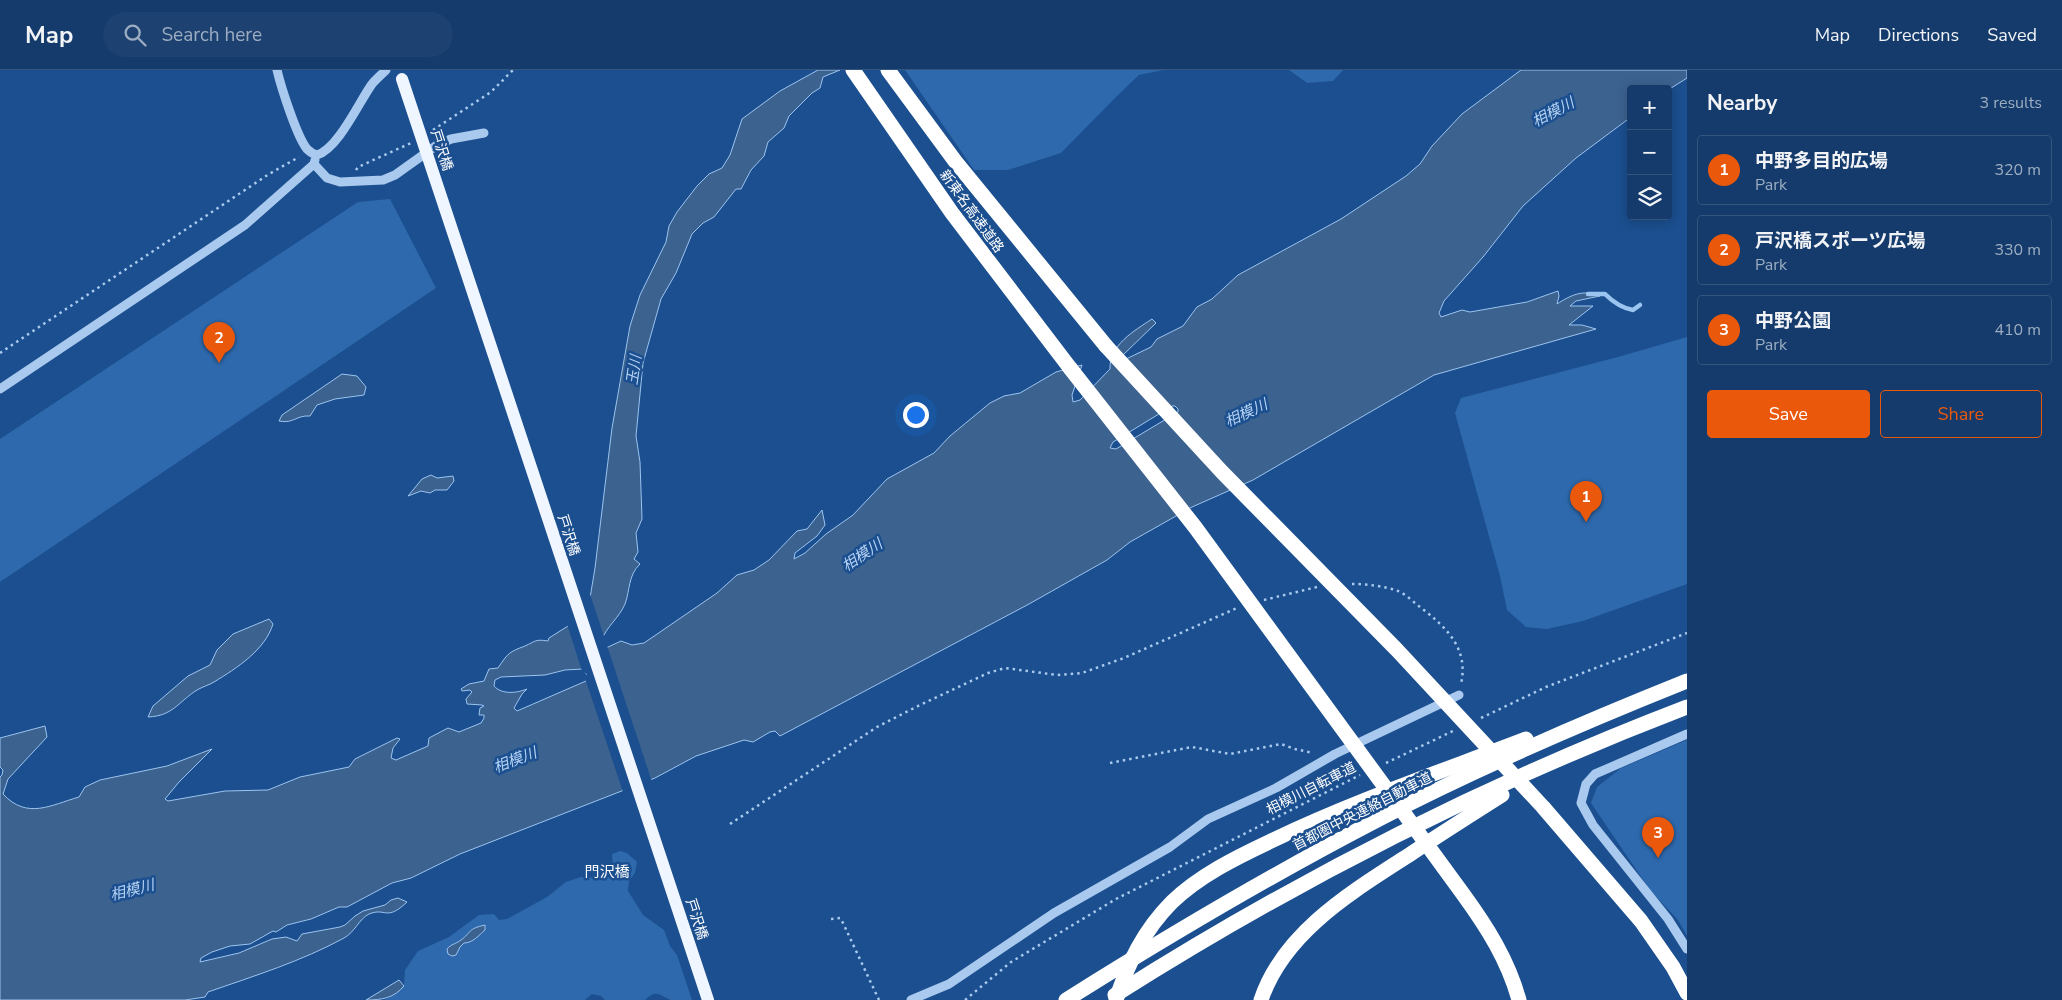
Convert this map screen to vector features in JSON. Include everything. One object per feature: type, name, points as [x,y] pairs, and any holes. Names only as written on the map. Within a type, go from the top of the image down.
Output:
[{"type":"highway","name":"新東名高速道路","points":[[853,70],[952,213],[1070,368],[1195,527],[1468,902],[1497,946],[1507,966],[1519,1000]]},
{"type":"highway","name":"新東名高速道路","points":[[888,70],[955,161],[1106,346],[1222,472],[1397,650],[1544,807],[1641,921],[1673,967],[1687,993]]},
{"type":"highway","points":[[1116,1000],[1135,952],[1150,927],[1173,901],[1221,867],[1292,831],[1368,798],[1687,676]]},
{"type":"highway","name":"首都圏中央連絡自動車道","points":[[1066,1000],[1143,952],[1263,882],[1377,820],[1538,743],[1687,681]]},
{"type":"highway","points":[[1107,1000],[1271,902],[1387,841],[1550,764],[1687,707]]},
{"type":"highway","points":[[1261,1000],[1274,972],[1287,954],[1302,936],[1340,902],[1550,764]]},
{"type":"main road","name":"戸沢橋","points":[[402,79],[708,1000]]},
{"type":"street","points":[[277,70],[288,106],[304,145],[313,153],[314,164],[327,178],[340,182],[383,180],[395,175],[437,146],[451,139],[484,133]]},
{"type":"street","points":[[313,153],[327,150],[335,141],[373,83],[386,70]]},
{"type":"street","points":[[0,389],[245,225],[314,164]]},
{"type":"street","points":[[911,1000],[949,984],[1054,913],[1170,847],[1208,819],[1276,788],[1335,754],[1459,695]]},
{"type":"street","points":[[1687,734],[1595,774],[1586,784],[1581,796],[1583,810],[1668,919],[1687,949]]},
{"type":"path","points":[[0,353],[269,174],[313,153]]},
{"type":"path","points":[[1348,584],[1386,587],[1400,592],[1446,629],[1455,640],[1460,655],[1462,678],[1459,695]]},
{"type":"path","points":[[1262,601],[1324,587]]},
{"type":"path","points":[[730,824],[876,727],[988,673],[1005,668],[1056,675],[1082,673],[1124,658],[1239,608]]},
{"type":"path","points":[[1474,722],[1546,687],[1687,633]]},
{"type":"path","points":[[1385,763],[1456,730]]},
{"type":"path","points":[[1110,763],[1192,747],[1230,754],[1281,744],[1294,749],[1335,754]]},
{"type":"path","name":"相模川自転車道","points":[[965,1000],[1011,962],[1116,899],[1367,771]]},
{"type":"path","points":[[831,919],[840,918],[843,923],[879,1000]]},
{"type":"shaded area","points":[[905,70],[1163,70],[1139,75],[1061,153],[1008,170],[974,170]]},
{"type":"shaded area","points":[[1289,70],[1343,70],[1333,81],[1307,83]]},
{"type":"shaded area","points":[[390,199],[436,288],[0,582],[0,439],[358,202]]},
{"type":"shaded area","points":[[1687,337],[1687,584],[1583,621],[1547,629],[1526,627],[1507,610],[1500,576],[1455,413],[1461,398]]},
{"type":"shaded area","points":[[1687,740],[1687,936],[1678,920],[1650,890],[1591,803],[1597,787],[1621,768]]},
{"type":"shaded area","points":[[620,851],[627,853],[637,862],[635,873],[629,881],[628,891],[643,915],[664,930],[670,946],[677,955],[692,1000],[671,1000],[661,995],[653,994],[645,1000],[605,1000],[601,996],[592,994],[585,1000],[384,1000],[394,995],[404,986],[405,970],[418,951],[449,937],[479,915],[494,914],[499,920],[507,919],[547,897],[566,882],[581,877],[609,877],[613,867],[612,854]]},
{"type":"water","points":[[818,70],[840,70],[823,77],[820,88],[812,93],[789,116],[784,128],[768,142],[764,156],[751,170],[741,189],[736,189],[714,217],[703,223],[692,234],[676,273],[661,299],[643,363],[636,436],[640,462],[642,519],[636,533],[638,552],[634,559],[640,564],[631,578],[625,604],[601,641],[606,648],[621,641],[632,645],[644,643],[717,593],[737,575],[754,570],[769,560],[797,531],[807,529],[822,510],[825,525],[817,536],[795,553],[794,559],[805,553],[826,534],[853,515],[887,479],[934,453],[950,436],[990,403],[1004,396],[1020,393],[1056,372],[1082,365],[1072,395],[1073,402],[1080,400],[1110,369],[1111,360],[1118,346],[1131,334],[1152,319],[1156,323],[1122,356],[1124,360],[1151,347],[1157,339],[1183,326],[1197,307],[1212,299],[1238,275],[1341,219],[1406,176],[1420,164],[1432,146],[1462,114],[1521,70],[1687,70],[1687,78],[1672,87],[1672,85],[1627,85],[1627,120],[1576,158],[1523,206],[1483,257],[1444,301],[1439,313],[1441,317],[1462,310],[1470,312],[1527,302],[1558,291],[1557,304],[1577,294],[1588,293],[1600,296],[1576,301],[1570,306],[1593,306],[1569,325],[1582,325],[1596,329],[1434,375],[1253,480],[1192,507],[1130,542],[1107,560],[1029,604],[780,736],[775,731],[770,732],[753,742],[744,740],[696,756],[655,778],[460,854],[411,878],[392,883],[347,907],[339,907],[311,919],[287,925],[250,944],[230,946],[212,952],[201,958],[200,962],[239,953],[272,939],[286,937],[297,941],[302,934],[345,925],[363,911],[385,905],[391,900],[398,898],[407,902],[390,913],[375,912],[369,914],[344,938],[278,968],[208,992],[205,997],[185,1000],[0,1000],[0,777],[3,770],[0,767],[0,738],[45,726],[47,737],[8,779],[3,794],[21,807],[40,808],[79,797],[85,787],[100,780],[167,766],[212,749],[165,799],[168,801],[225,791],[268,790],[300,777],[349,767],[355,759],[397,738],[400,739],[393,748],[391,758],[396,760],[428,746],[429,738],[448,728],[459,732],[481,723],[484,715],[479,715],[480,708],[484,706],[467,704],[466,699],[472,692],[470,690],[462,691],[461,689],[469,684],[484,681],[489,669],[498,668],[512,652],[536,641],[548,641],[549,638],[588,610],[612,428],[630,326],[640,295],[666,242],[669,226],[697,186],[709,174],[722,168],[730,155],[742,119],[780,91]],"holes":[[[1172,406],[1175,406],[1178,412],[1116,449],[1110,448],[1113,442]],[[583,669],[589,678],[517,711],[514,708],[527,689],[510,692],[501,691],[494,686],[495,680],[501,677],[545,675],[565,670]]]},
{"type":"water","points":[[342,374],[357,376],[366,387],[364,395],[335,399],[317,405],[310,416],[284,422],[279,421],[282,415]]},
{"type":"water","points":[[431,475],[437,478],[453,476],[454,481],[447,490],[435,490],[430,493],[421,491],[408,496],[422,479]]},
{"type":"water","points":[[269,619],[273,624],[264,642],[241,664],[214,682],[197,690],[175,708],[164,714],[148,717],[153,706],[188,676],[210,665],[217,650],[233,634]]},
{"type":"water","points":[[485,925],[485,930],[473,940],[464,943],[456,955],[448,954],[447,949],[450,946],[461,940],[472,929]]},
{"type":"water","points":[[399,980],[404,986],[392,996],[366,1000]]},
{"type":"pier","points":[[589,591],[652,782],[623,792],[585,678],[587,674],[582,671],[567,624],[585,608]]},
{"type":"waterway","points":[[1588,294],[1605,294],[1611,300],[1633,310],[1640,305]]},
{"type":"place","name":"戸沢橋スポーツ広場","points":[[219,363]]},
{"type":"place","name":"中野多目的広場","points":[[1586,522]]},
{"type":"place","name":"中野公園","points":[[1658,858]]},
{"type":"district","name":"門沢橋","points":[[607,872]]},
{"type":"water label","name":"相模川","points":[[1553,112]]},
{"type":"water label","name":"玉川","points":[[634,370]]},
{"type":"water label","name":"相模川","points":[[1246,413]]},
{"type":"water label","name":"相模川","points":[[862,555]]},
{"type":"water label","name":"相模川","points":[[515,760]]},
{"type":"water label","name":"相模川","points":[[132,890]]}]
